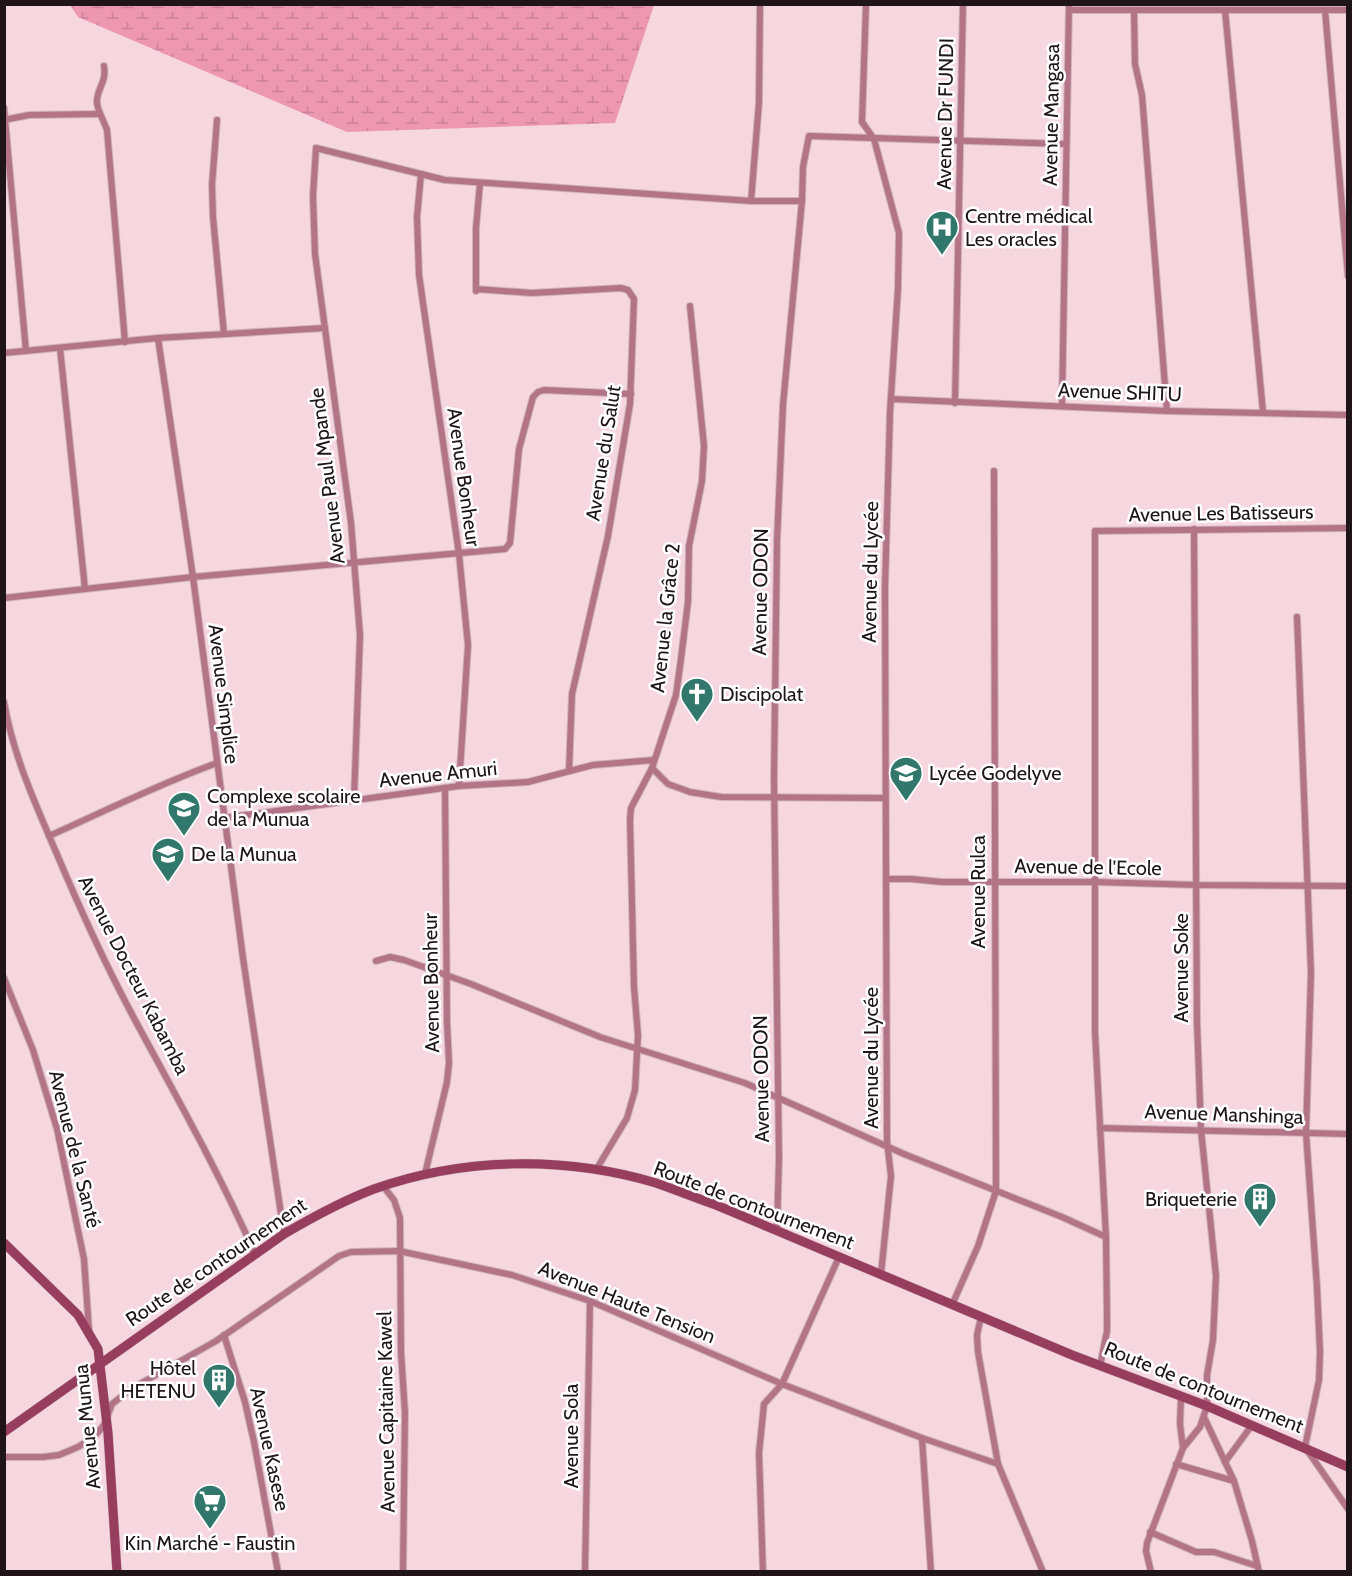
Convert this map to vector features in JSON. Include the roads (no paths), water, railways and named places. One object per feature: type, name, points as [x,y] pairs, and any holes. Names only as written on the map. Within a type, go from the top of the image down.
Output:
[{"type":"street","points":[[751,201],[759,102],[760,4]]},
{"type":"street","name":"Avenue du Lycée","points":[[866,4],[862,122],[874,139],[898,233],[898,288],[891,399],[885,588],[888,1147],[891,1176],[881,1274]]},
{"type":"street","name":"Avenue Dr FUNDI","points":[[955,404],[963,4]]},
{"type":"street","points":[[1069,7],[1134,10],[1347,10]]},
{"type":"street","name":"Avenue Mangasa","points":[[1062,406],[1069,7]]},
{"type":"street","points":[[1134,10],[1135,64],[1142,95],[1167,411]]},
{"type":"street","points":[[1225,10],[1263,412]]},
{"type":"street","points":[[1325,10],[1347,276]]},
{"type":"street","points":[[104,66],[104,81],[97,103],[106,130],[125,342]]},
{"type":"street","points":[[4,108],[26,351]]},
{"type":"street","points":[[5,119],[29,115],[100,114]]},
{"type":"street","points":[[217,120],[213,217],[224,334]]},
{"type":"street","name":"Avenue ODON","points":[[777,1230],[778,1098],[774,798],[777,541],[783,405],[802,201],[803,167],[809,136],[874,139]]},
{"type":"street","points":[[874,139],[1066,144]]},
{"type":"street","name":"Avenue Paul Mpande","points":[[354,800],[360,635],[351,523],[313,226],[316,148],[421,174]]},
{"type":"street","points":[[421,174],[445,180],[480,183],[751,201],[802,201]]},
{"type":"street","name":"Avenue Bonheur","points":[[421,174],[417,217],[419,275],[459,555],[468,645],[459,786]]},
{"type":"street","name":"Avenue du Salut","points":[[480,183],[476,228],[476,290],[531,293],[628,290],[634,299],[631,394],[608,536],[572,694],[568,771]]},
{"type":"street","name":"Avenue la Grâce 2","points":[[596,1170],[627,1118],[634,1090],[638,1035],[634,987],[631,808],[652,768],[676,695],[687,602],[691,531],[702,481],[704,446],[690,306]]},
{"type":"street","points":[[4,353],[158,338],[325,328]]},
{"type":"street","name":"Avenue Simplice","points":[[158,338],[284,1234]]},
{"type":"street","points":[[60,348],[85,589]]},
{"type":"street","points":[[4,598],[193,577],[459,555],[509,547],[519,449],[530,406],[538,392],[544,390],[631,394]]},
{"type":"street","name":"Avenue SHITU","points":[[891,399],[955,404],[1347,415]]},
{"type":"street","name":"Avenue Rulca","points":[[952,1305],[978,1246],[996,1191],[994,471]]},
{"type":"street","name":"Avenue Les Batisseurs","points":[[1095,882],[1095,531],[1347,528]]},
{"type":"street","name":"Avenue Soke","points":[[1151,1572],[1146,1551],[1150,1532],[1183,1448],[1200,1427],[1207,1406],[1207,1375],[1213,1340],[1216,1276],[1201,1130],[1197,1022],[1194,529]]},
{"type":"street","points":[[1297,617],[1311,973],[1306,1133],[1320,1352],[1319,1380],[1305,1447],[1347,1509]]},
{"type":"street","name":"Avenue Docteur Kabamba","points":[[4,702],[22,771],[49,836],[106,961],[236,1209],[255,1254]]},
{"type":"street","name":"Avenue Amuri","points":[[224,818],[459,786],[528,782],[568,771],[618,762],[654,760]]},
{"type":"street","points":[[49,836],[165,782],[217,763]]},
{"type":"street","points":[[652,768],[668,784],[690,792],[721,798],[885,798]]},
{"type":"street","name":"Avenue Bonheur","points":[[424,1174],[450,1064],[446,975],[445,788]]},
{"type":"street","name":"Avenue de l'Ecole","points":[[887,879],[942,882],[1347,886]]},
{"type":"street","points":[[1095,882],[1095,1032],[1106,1237],[1107,1331],[1100,1366]]},
{"type":"street","points":[[376,961],[390,957],[446,975],[600,1037],[745,1083],[888,1147],[1106,1237]]},
{"type":"street","name":"Avenue de la Santé","points":[[4,978],[33,1050],[57,1129],[84,1259],[89,1334]]},
{"type":"street","name":"Avenue Manshinga","points":[[1100,1128],[1347,1134]]},
{"type":"street","name":"Route de contournement","points":[[4,1432],[284,1234],[342,1203],[383,1186],[424,1174],[489,1165],[530,1163],[596,1170],[655,1183],[716,1205],[1100,1366],[1207,1406],[1347,1467]]},
{"type":"street","points":[[383,1186],[394,1200],[398,1210],[399,1251]]},
{"type":"street","name":"Avenue Munua","points":[[4,1243],[78,1315],[98,1350],[106,1415],[117,1572]]},
{"type":"street","name":"Avenue Haute Tension","points":[[4,1457],[43,1457],[59,1455],[78,1448],[94,1437],[104,1425],[112,1404],[132,1389],[224,1335],[339,1256],[351,1252],[399,1251],[512,1275],[590,1301],[782,1384],[922,1438],[998,1464]]},
{"type":"street","name":"Avenue Capitaine Kawel","points":[[399,1251],[405,1413],[403,1572]]},
{"type":"street","points":[[763,1572],[759,1453],[764,1404],[782,1384],[839,1257]]},
{"type":"street","name":"Avenue Sola","points":[[585,1572],[590,1301]]},
{"type":"street","points":[[981,1317],[977,1335],[978,1352],[998,1464],[1043,1572]]},
{"type":"street","name":"Avenue Kasese","points":[[224,1335],[245,1402],[278,1572]]},
{"type":"street","points":[[1181,1397],[1180,1424],[1183,1448]]},
{"type":"street","points":[[1204,1417],[1234,1481],[1258,1569]]},
{"type":"street","points":[[1225,1462],[1252,1425]]},
{"type":"street","points":[[922,1438],[931,1572]]},
{"type":"street","points":[[1176,1464],[1234,1481]]},
{"type":"street","points":[[1150,1532],[1196,1552],[1214,1552],[1258,1569]]},
{"type":"place","name":"Centre médical Les oracles","points":[[942,256]]},
{"type":"place","name":"Discipolat","points":[[697,723]]},
{"type":"place","name":"Lycée Godelyve","points":[[906,802]]},
{"type":"place","name":"Complexe scolaire de la Munua","points":[[184,837]]},
{"type":"place","name":"De la Munua","points":[[168,883]]},
{"type":"place","name":"Briqueterie","points":[[1260,1228]]},
{"type":"place","name":"Hôtel HETENU","points":[[219,1409]]},
{"type":"place","name":"Kin Marché - Faustin","points":[[210,1530]]}]
